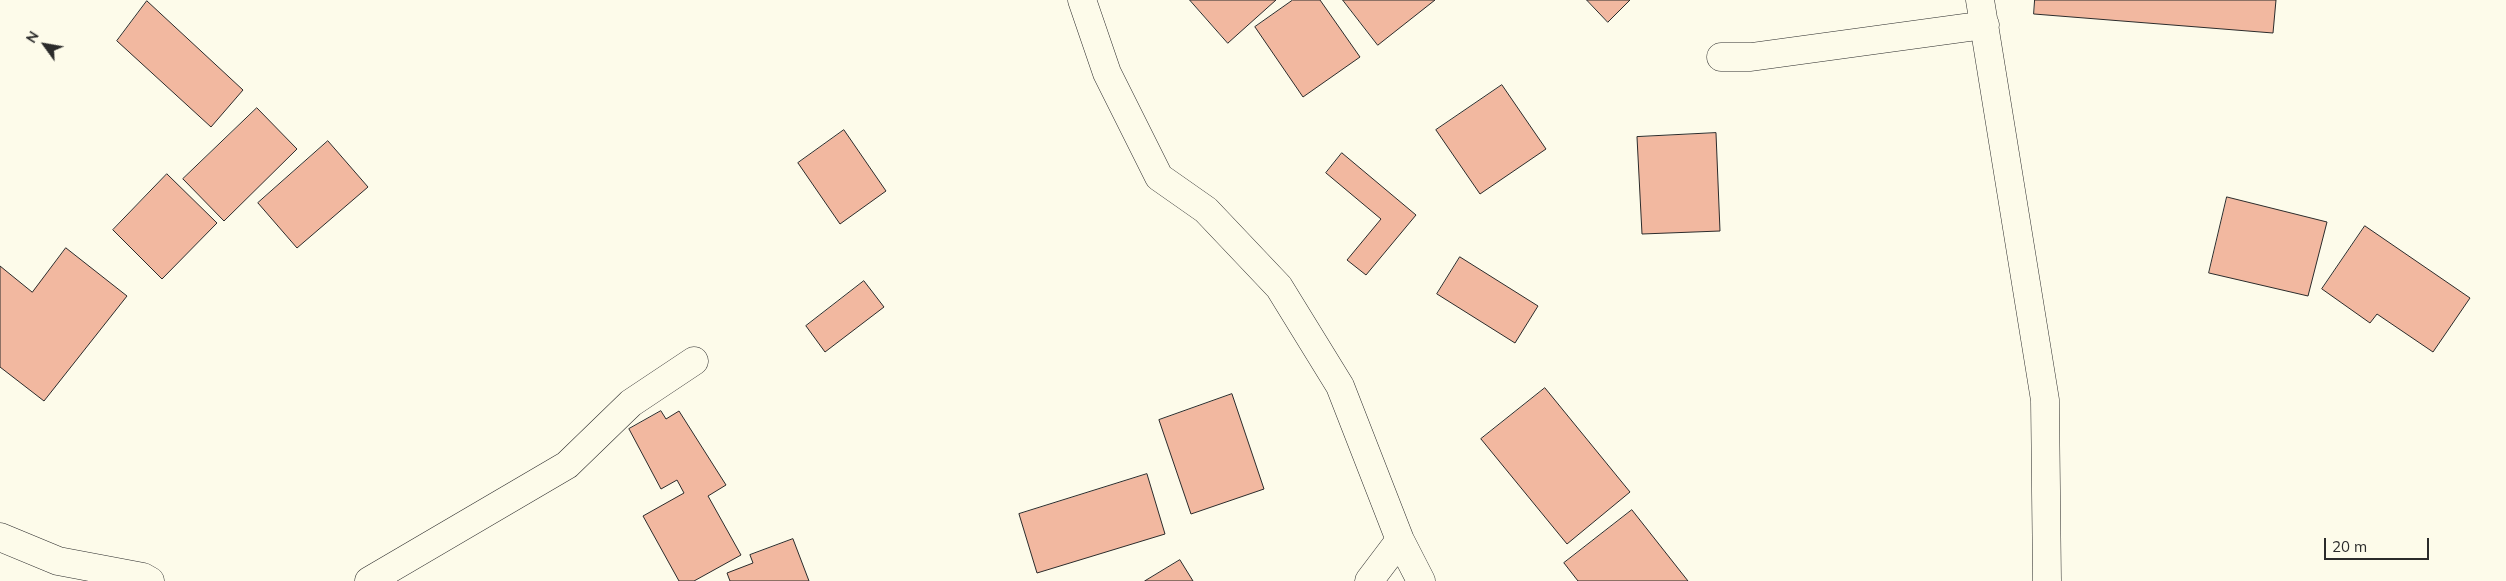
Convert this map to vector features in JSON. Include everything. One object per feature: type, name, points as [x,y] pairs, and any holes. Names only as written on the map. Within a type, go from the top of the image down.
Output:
[{"type":"street","points":[[1082,0],[1107,73],[1159,177],[1206,210],[1279,287],[1340,386],[1400,540],[1421,581]]},
{"type":"street","points":[[1721,57],[1750,57],[1983,12],[2045,400],[2048,581]]},
{"type":"street","points":[[369,581],[567,465],[632,403],[694,361]]},
{"type":"street","points":[[0,537],[58,561],[143,577],[150,581]]},
{"type":"street","points":[[1369,581],[1400,540]]},
{"type":"building","points":[[1190,0],[1276,0],[1228,43]]},
{"type":"building","points":[[1293,0],[1320,0],[1360,57],[1303,97],[1255,27]]},
{"type":"building","points":[[1343,0],[1435,0],[1378,45]]},
{"type":"building","points":[[1587,0],[1630,0],[1608,22]]},
{"type":"building","points":[[2035,0],[2276,0],[2273,33],[2034,14]]},
{"type":"building","points":[[147,1],[243,90],[211,127],[117,41]]},
{"type":"building","points":[[1502,85],[1546,149],[1480,194],[1436,130]]},
{"type":"building","points":[[257,108],[297,149],[224,221],[183,179]]},
{"type":"building","points":[[844,130],[886,191],[840,224],[798,163]]},
{"type":"building","points":[[1716,133],[1720,231],[1642,234],[1637,137]]},
{"type":"building","points":[[328,141],[368,187],[297,248],[258,203]]},
{"type":"building","points":[[1342,153],[1416,215],[1366,275],[1347,260],[1381,219],[1326,173]]},
{"type":"building","points":[[167,174],[217,223],[162,279],[113,230]]},
{"type":"building","points":[[2227,197],[2327,222],[2308,296],[2209,273]]},
{"type":"building","points":[[2365,226],[2470,298],[2433,352],[2377,314],[2370,323],[2322,289]]},
{"type":"building","points":[[66,248],[127,296],[44,401],[0,367],[0,266],[32,292]]},
{"type":"building","points":[[1460,257],[1538,306],[1515,343],[1437,294]]},
{"type":"building","points":[[864,281],[884,307],[825,352],[806,326]]},
{"type":"building","points":[[1545,388],[1630,492],[1567,544],[1481,439]]},
{"type":"building","points":[[1232,394],[1264,489],[1191,514],[1159,420]]},
{"type":"building","points":[[661,411],[666,419],[679,411],[726,485],[708,496],[741,555],[694,581],[679,581],[643,516],[684,493],[677,480],[661,489],[629,429]]},
{"type":"building","points":[[1147,474],[1165,534],[1037,573],[1019,514]]},
{"type":"building","points":[[1632,510],[1688,581],[1578,581],[1564,563]]},
{"type":"building","points":[[793,539],[809,581],[730,581],[727,573],[753,563],[750,555]]},
{"type":"building","points":[[1180,560],[1193,581],[1145,581]]}]
